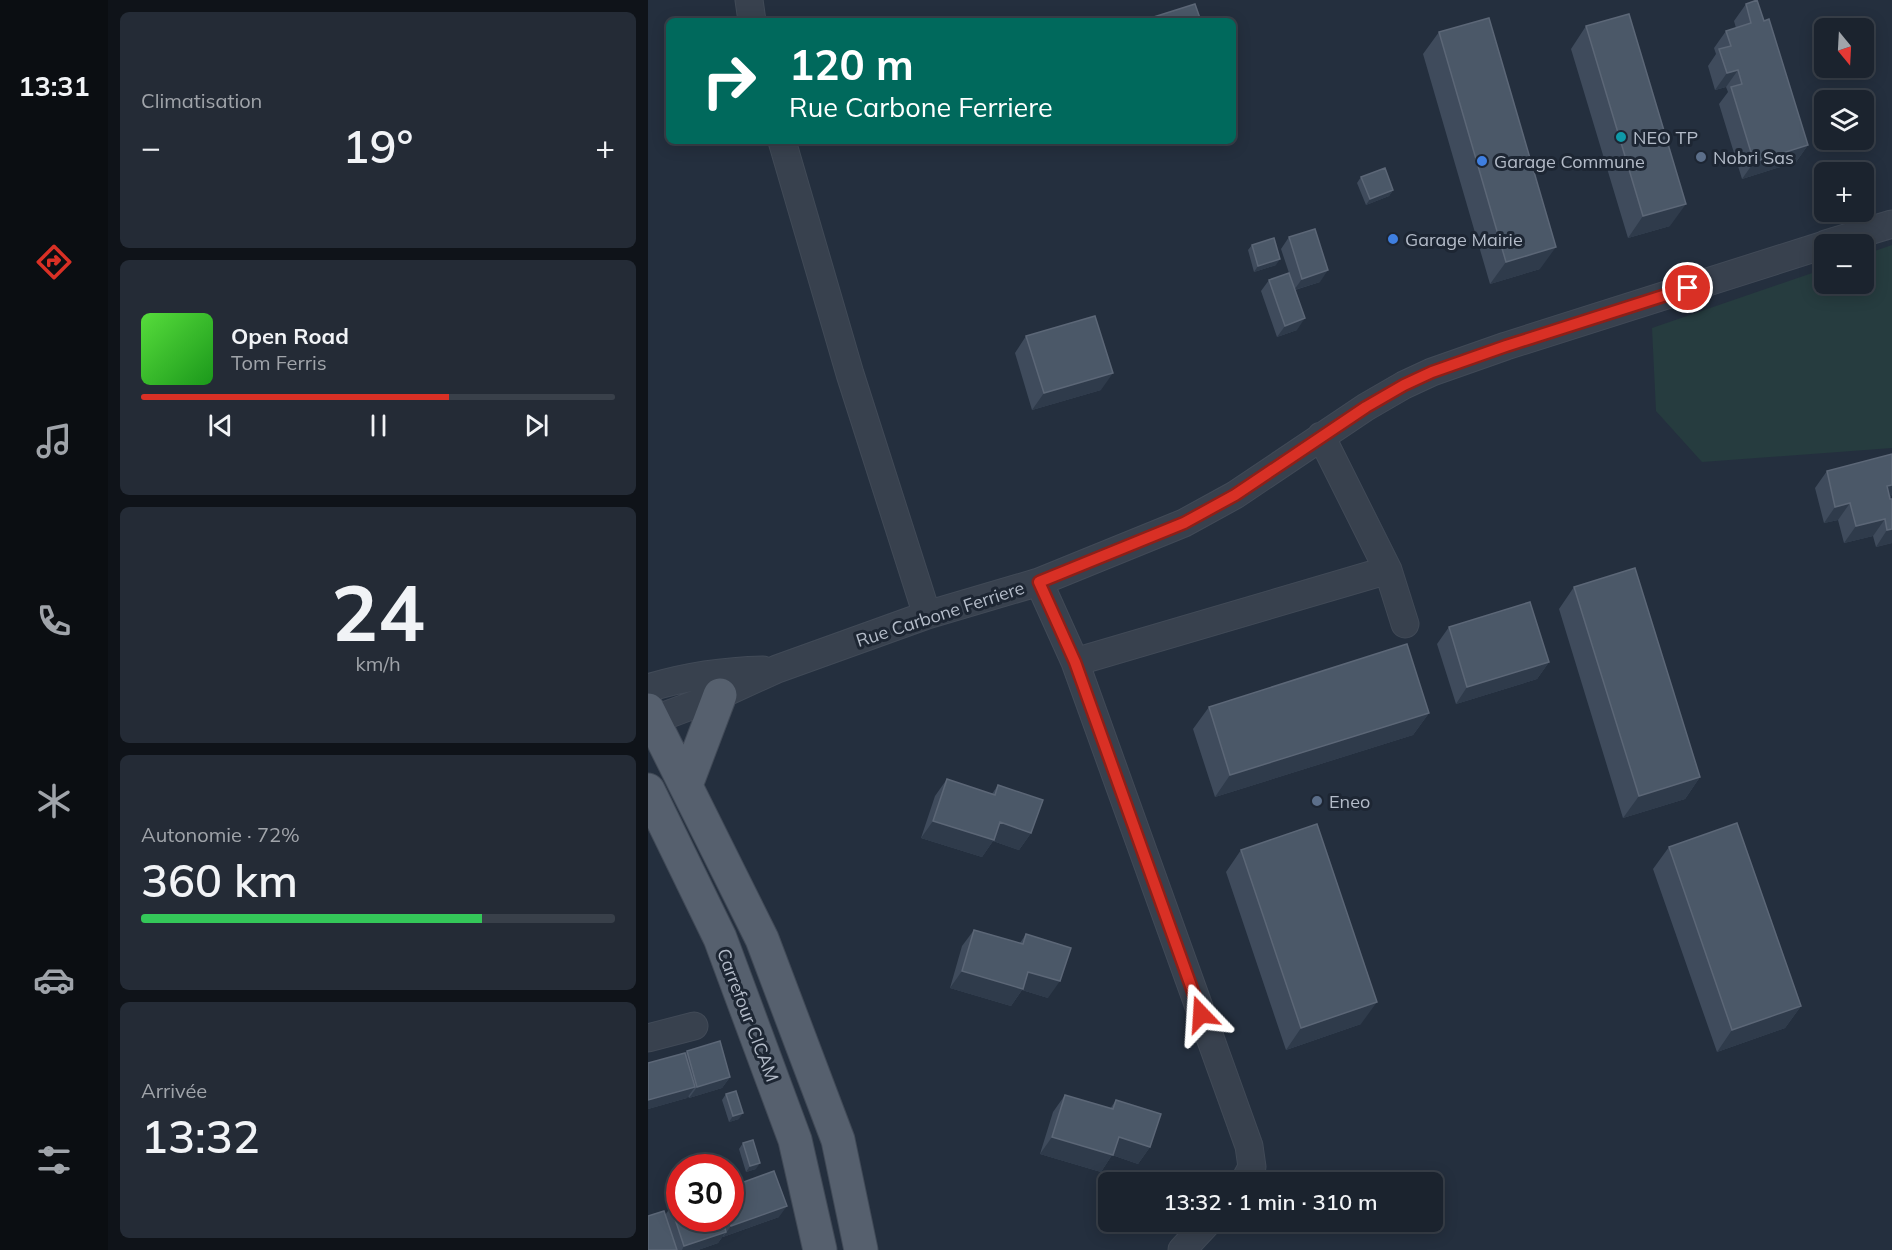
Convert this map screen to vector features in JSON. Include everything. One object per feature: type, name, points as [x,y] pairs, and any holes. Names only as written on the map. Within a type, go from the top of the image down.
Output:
[{"type":"main road","points":[[686,785],[720,695]]},
{"type":"main road","points":[[650,718],[686,785],[762,939],[838,1140],[861,1250]]},
{"type":"main road","name":"Carrefour CICAM","points":[[648,790],[720,938],[783,1106],[795,1140],[820,1250]]},
{"type":"street","points":[[749,0],[752,18]]},
{"type":"street","points":[[783,144],[850,374],[927,615]]},
{"type":"street","name":"Rue Carbone Ferriere","points":[[1860,234],[1892,224]]},
{"type":"street","name":"Rue Carbone Ferriere","points":[[650,718],[720,695],[777,669],[927,615],[1039,582],[1184,523],[1235,495],[1321,436],[1404,385],[1432,372],[1506,346],[1814,248]]},
{"type":"street","points":[[1321,436],[1388,570],[1405,624]]},
{"type":"street","points":[[1075,662],[1388,570]]},
{"type":"street","points":[[1039,582],[1075,662],[1249,1146],[1252,1167],[1249,1172]]},
{"type":"street","name":"Rue Carbone Ferriere","points":[[648,688],[697,675],[777,669]]},
{"type":"street","points":[[648,1038],[694,1026]]},
{"type":"street","points":[[1182,1250],[1199,1232]]},
{"type":"green space","points":[[1892,245],[1892,448],[1702,462],[1656,411],[1652,328],[1814,272],[1814,294],[1874,294],[1874,251]]},
{"type":"building","points":[[1757,0],[1764,21],[1769,19],[1808,145],[1754,162],[1731,87],[1742,84],[1738,70],[1727,73],[1719,49],[1731,46],[1726,31],[1751,23],[1746,4]]},
{"type":"building","points":[[1195,4],[1200,18],[1151,18]]},
{"type":"building","points":[[1629,14],[1686,204],[1643,216],[1586,26]]},
{"type":"building","points":[[1489,18],[1556,247],[1506,262],[1439,32]]},
{"type":"building","points":[[1385,168],[1393,190],[1370,199],[1361,177]]},
{"type":"building","points":[[1315,229],[1328,270],[1302,279],[1289,237]]},
{"type":"building","points":[[1274,238],[1280,259],[1258,266],[1252,245]]},
{"type":"building","points":[[1289,273],[1305,318],[1285,326],[1269,280]]},
{"type":"building","points":[[1095,316],[1113,373],[1044,393],[1026,336]]},
{"type":"building","points":[[1892,454],[1892,485],[1887,486],[1890,499],[1892,499],[1892,529],[1887,530],[1885,519],[1856,526],[1850,503],[1835,507],[1827,471]]},
{"type":"building","points":[[1635,568],[1700,777],[1639,796],[1574,587]]},
{"type":"building","points":[[1530,602],[1549,662],[1467,687],[1449,627]]},
{"type":"building","points":[[1407,644],[1429,713],[1230,775],[1209,707]]},
{"type":"building","points":[[947,779],[995,795],[998,785],[1043,800],[1031,833],[1000,822],[994,840],[933,821]]},
{"type":"building","points":[[1737,823],[1801,1006],[1732,1030],[1669,847]]},
{"type":"building","points":[[1317,824],[1377,1002],[1301,1028],[1241,850]]},
{"type":"building","points":[[974,930],[1023,944],[1026,934],[1071,948],[1060,981],[1028,972],[1023,989],[962,971]]},
{"type":"building","points":[[720,1041],[730,1077],[697,1087],[687,1051]]},
{"type":"building","points":[[685,1053],[695,1087],[648,1100],[648,1063]]},
{"type":"building","points":[[736,1091],[743,1113],[733,1116],[726,1094]]},
{"type":"building","points":[[1065,1095],[1113,1109],[1116,1100],[1161,1114],[1150,1147],[1119,1137],[1113,1155],[1052,1137]]},
{"type":"building","points":[[753,1140],[760,1163],[750,1166],[743,1143]]},
{"type":"building","points":[[774,1171],[787,1206],[744,1221],[744,1182]]},
{"type":"building","points":[[664,1211],[666,1232],[671,1232],[677,1250],[648,1250],[648,1216]]},
{"type":"building","points":[[679,1232],[726,1232],[684,1246]]},
{"type":"place","name":"NEO TP","points":[[1621,137]]},
{"type":"place","name":"Nobri Sas","points":[[1701,157]]},
{"type":"place","name":"Garage Commune","points":[[1482,161]]},
{"type":"place","name":"Garage Mairie","points":[[1393,239]]},
{"type":"place","name":"Eneo","points":[[1317,801]]},
{"type":"route","points":[[1201,1014],[1075,662],[1039,582],[1184,523],[1235,495],[1366,407],[1432,372],[1688,288]]}]
